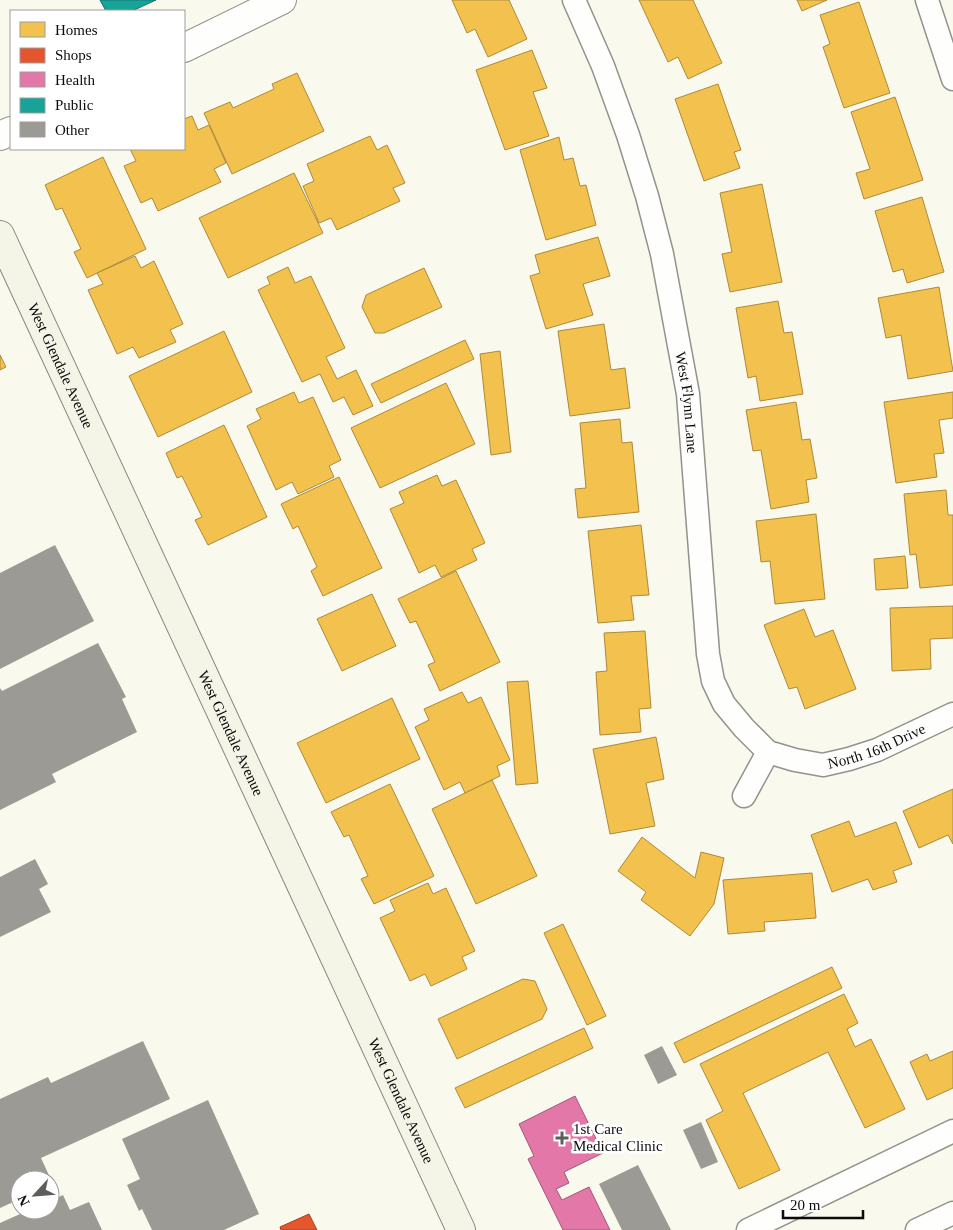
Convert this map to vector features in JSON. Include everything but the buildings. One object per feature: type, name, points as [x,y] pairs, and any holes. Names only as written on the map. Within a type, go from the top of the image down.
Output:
[{"type":"main road","name":"West Glendale Avenue","points":[[0,235],[461,1230]]},
{"type":"street","points":[[185,48],[282,0]]},
{"type":"street","name":"West Flynn Lane","points":[[574,0],[603,66],[628,135],[647,196],[662,254],[688,394],[708,654],[713,681],[724,704],[768,752]]},
{"type":"street","points":[[927,0],[953,79]]},
{"type":"street","name":"North 16th Drive","points":[[768,752],[823,766],[877,750],[953,714]]},
{"type":"street","points":[[744,796],[768,752]]},
{"type":"street","points":[[748,1230],[953,1131]]},
{"type":"street","points":[[917,1230],[953,1213]]},
{"type":"place","name":"1st Care Medical Clinic","points":[[562,1138]]}]
